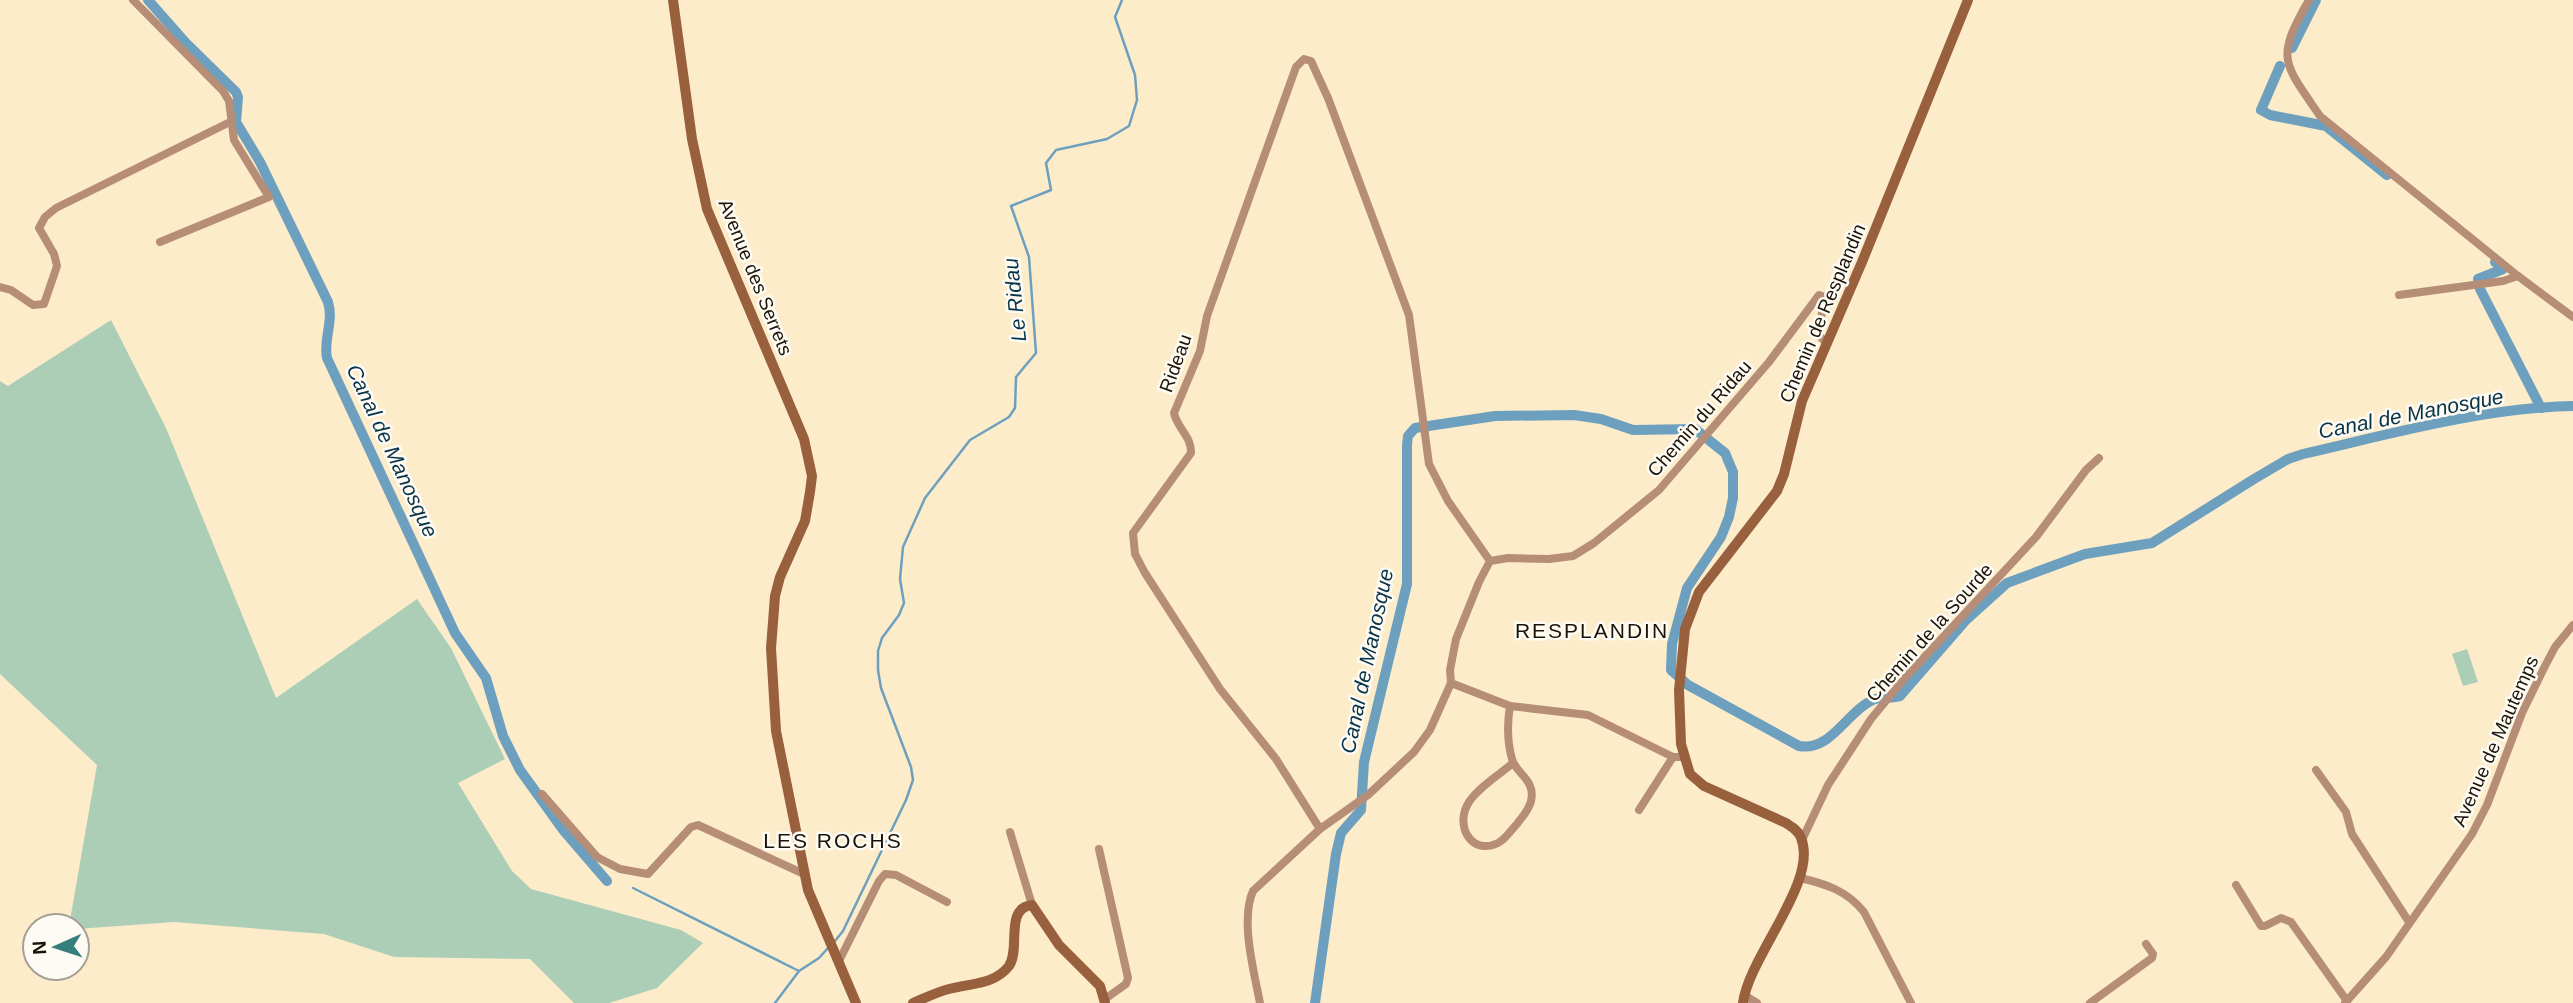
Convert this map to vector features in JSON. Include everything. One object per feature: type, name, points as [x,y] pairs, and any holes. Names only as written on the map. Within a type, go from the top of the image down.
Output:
[{"type":"street","points":[[133,0],[223,91],[233,105],[230,122],[234,140],[270,197],[160,243]]},
{"type":"street","name":"Avenue des Serrets","points":[[673,0],[692,139],[707,209],[807,448],[813,476],[805,521],[780,576],[775,596],[771,648],[776,731],[807,890],[856,1003]]},
{"type":"street","name":"Chemin de Resplandin","points":[[1678,757],[1679,672],[1685,629],[1699,592],[1777,491],[1784,474],[1802,401],[1902,165],[1968,0]]},
{"type":"street","points":[[2309,0],[2289,37],[2286,54],[2300,86],[2320,116],[2518,276],[2573,317]]},
{"type":"street","name":"Rideau","points":[[1320,829],[1276,759],[1220,688],[1177,624],[1140,565],[1132,540],[1137,527],[1158,502],[1191,453],[1190,442],[1174,413],[1200,351],[1207,316],[1300,61],[1309,59],[1315,68],[1412,325],[1427,459],[1448,501],[1490,561]]},
{"type":"street","points":[[0,288],[11,290],[33,305],[44,304],[57,266],[54,254],[39,228],[48,214],[109,180],[230,122]]},
{"type":"street","points":[[2399,295],[2503,281],[2518,276]]},
{"type":"street","name":"Chemin du Ridau","points":[[1490,561],[1508,558],[1561,558],[1579,553],[1659,490],[1769,362],[1819,295],[1825,298],[1825,301],[1817,334],[1827,343]]},
{"type":"street","name":"Chemin de la Sourde","points":[[1802,840],[1832,778],[1866,726],[2036,537],[2086,470],[2099,458]]},
{"type":"street","points":[[1260,1003],[1251,953],[1249,900],[1260,883],[1320,829],[1368,795],[1415,752],[1430,730],[1451,684],[1450,670],[1456,639],[1490,561]]},
{"type":"street","name":"Avenue de Mautemps","points":[[2346,1002],[2386,957],[2472,834],[2487,805],[2522,713],[2544,668],[2563,636],[2573,625]]},
{"type":"street","points":[[1451,684],[1510,706],[1588,715],[1678,757],[1701,784],[1786,823],[1797,831],[1802,840],[1804,859],[1800,878],[1768,940],[1743,999],[1757,1003]]},
{"type":"street","points":[[1510,706],[1507,729],[1513,763],[1523,773],[1532,799],[1528,809],[1509,833],[1496,844],[1481,844],[1470,839],[1462,826],[1469,802],[1513,763]]},
{"type":"street","points":[[1639,810],[1678,757]]},
{"type":"street","points":[[2316,770],[2346,812],[2355,840],[2409,922]]},
{"type":"street","points":[[542,794],[597,857],[621,869],[648,874],[691,827],[698,825],[804,874]]},
{"type":"street","points":[[1010,832],[1032,905],[1063,949],[1100,986],[1105,1001],[1126,984],[1128,978],[1099,849]]},
{"type":"street","points":[[834,950],[885,874],[896,875],[947,902]]},
{"type":"street","points":[[1800,878],[1834,887],[1857,903],[1911,1003]]},
{"type":"street","points":[[2236,885],[2261,926],[2281,918],[2291,922],[2346,1002]]},
{"type":"street","points":[[913,1003],[948,989],[990,981],[1001,975],[1014,953],[1015,921],[1018,912],[1025,906],[1032,905]]},
{"type":"street","points":[[2090,1003],[2152,958],[2153,954],[2147,944]]},
{"type":"green space","points":[[111,320],[166,428],[276,698],[417,599],[451,648],[505,759],[458,783],[512,871],[531,889],[681,930],[703,943],[657,988],[609,1003],[574,1003],[530,959],[394,957],[324,934],[174,922],[91,928],[91,912],[71,912],[97,765],[0,674],[0,381],[8,386]]},
{"type":"green space","points":[[2467,649],[2478,682],[2463,686],[2452,654]]},
{"type":"waterway","name":"Canal de Manosque","points":[[148,0],[186,43],[236,92],[236,122],[260,162],[328,302],[330,317],[327,358],[455,633],[486,678],[503,736],[520,770],[564,831],[607,881]]},
{"type":"waterway","name":"Le Ridau","points":[[835,941],[843,931],[913,780],[911,767],[881,688],[878,670],[878,651],[882,638],[899,615],[904,603],[900,579],[903,547],[925,498],[970,440],[1009,417],[1015,408],[1016,377],[1036,353],[1029,257],[1011,206],[1051,190],[1046,163],[1056,150],[1107,139],[1129,126],[1137,100],[1135,75],[1115,17],[1122,0]]},
{"type":"waterway","points":[[2292,48],[2316,0]]},
{"type":"waterway","points":[[2280,66],[2261,110],[2270,115],[2326,126],[2387,175]]},
{"type":"waterway","points":[[2478,279],[2503,269],[2495,262]]},
{"type":"waterway","points":[[2480,289],[2541,408]]},
{"type":"waterway","name":"Canal de Manosque","points":[[1315,1003],[1336,854],[1341,833],[1361,810],[1364,762],[1407,584],[1407,445],[1408,436],[1415,428],[1495,416],[1574,415],[1601,419],[1633,430],[1695,429],[1725,453],[1733,472],[1733,498],[1729,517],[1721,537],[1687,588],[1672,644],[1671,670],[1688,685],[1799,746],[1810,746],[1830,737],[1864,705],[1880,698],[1900,696],[1966,620],[2007,583],[2085,554],[2152,543],[2254,479],[2288,459],[2303,454],[2471,417],[2573,406]]},
{"type":"waterway","points":[[633,888],[799,971]]},
{"type":"waterway","name":"Le Ridau","points":[[775,1003],[799,971],[819,958],[828,948]]},
{"type":"district","name":"RESPLANDIN","points":[[1592,631]]},
{"type":"district","name":"LES ROCHS","points":[[833,841]]}]
